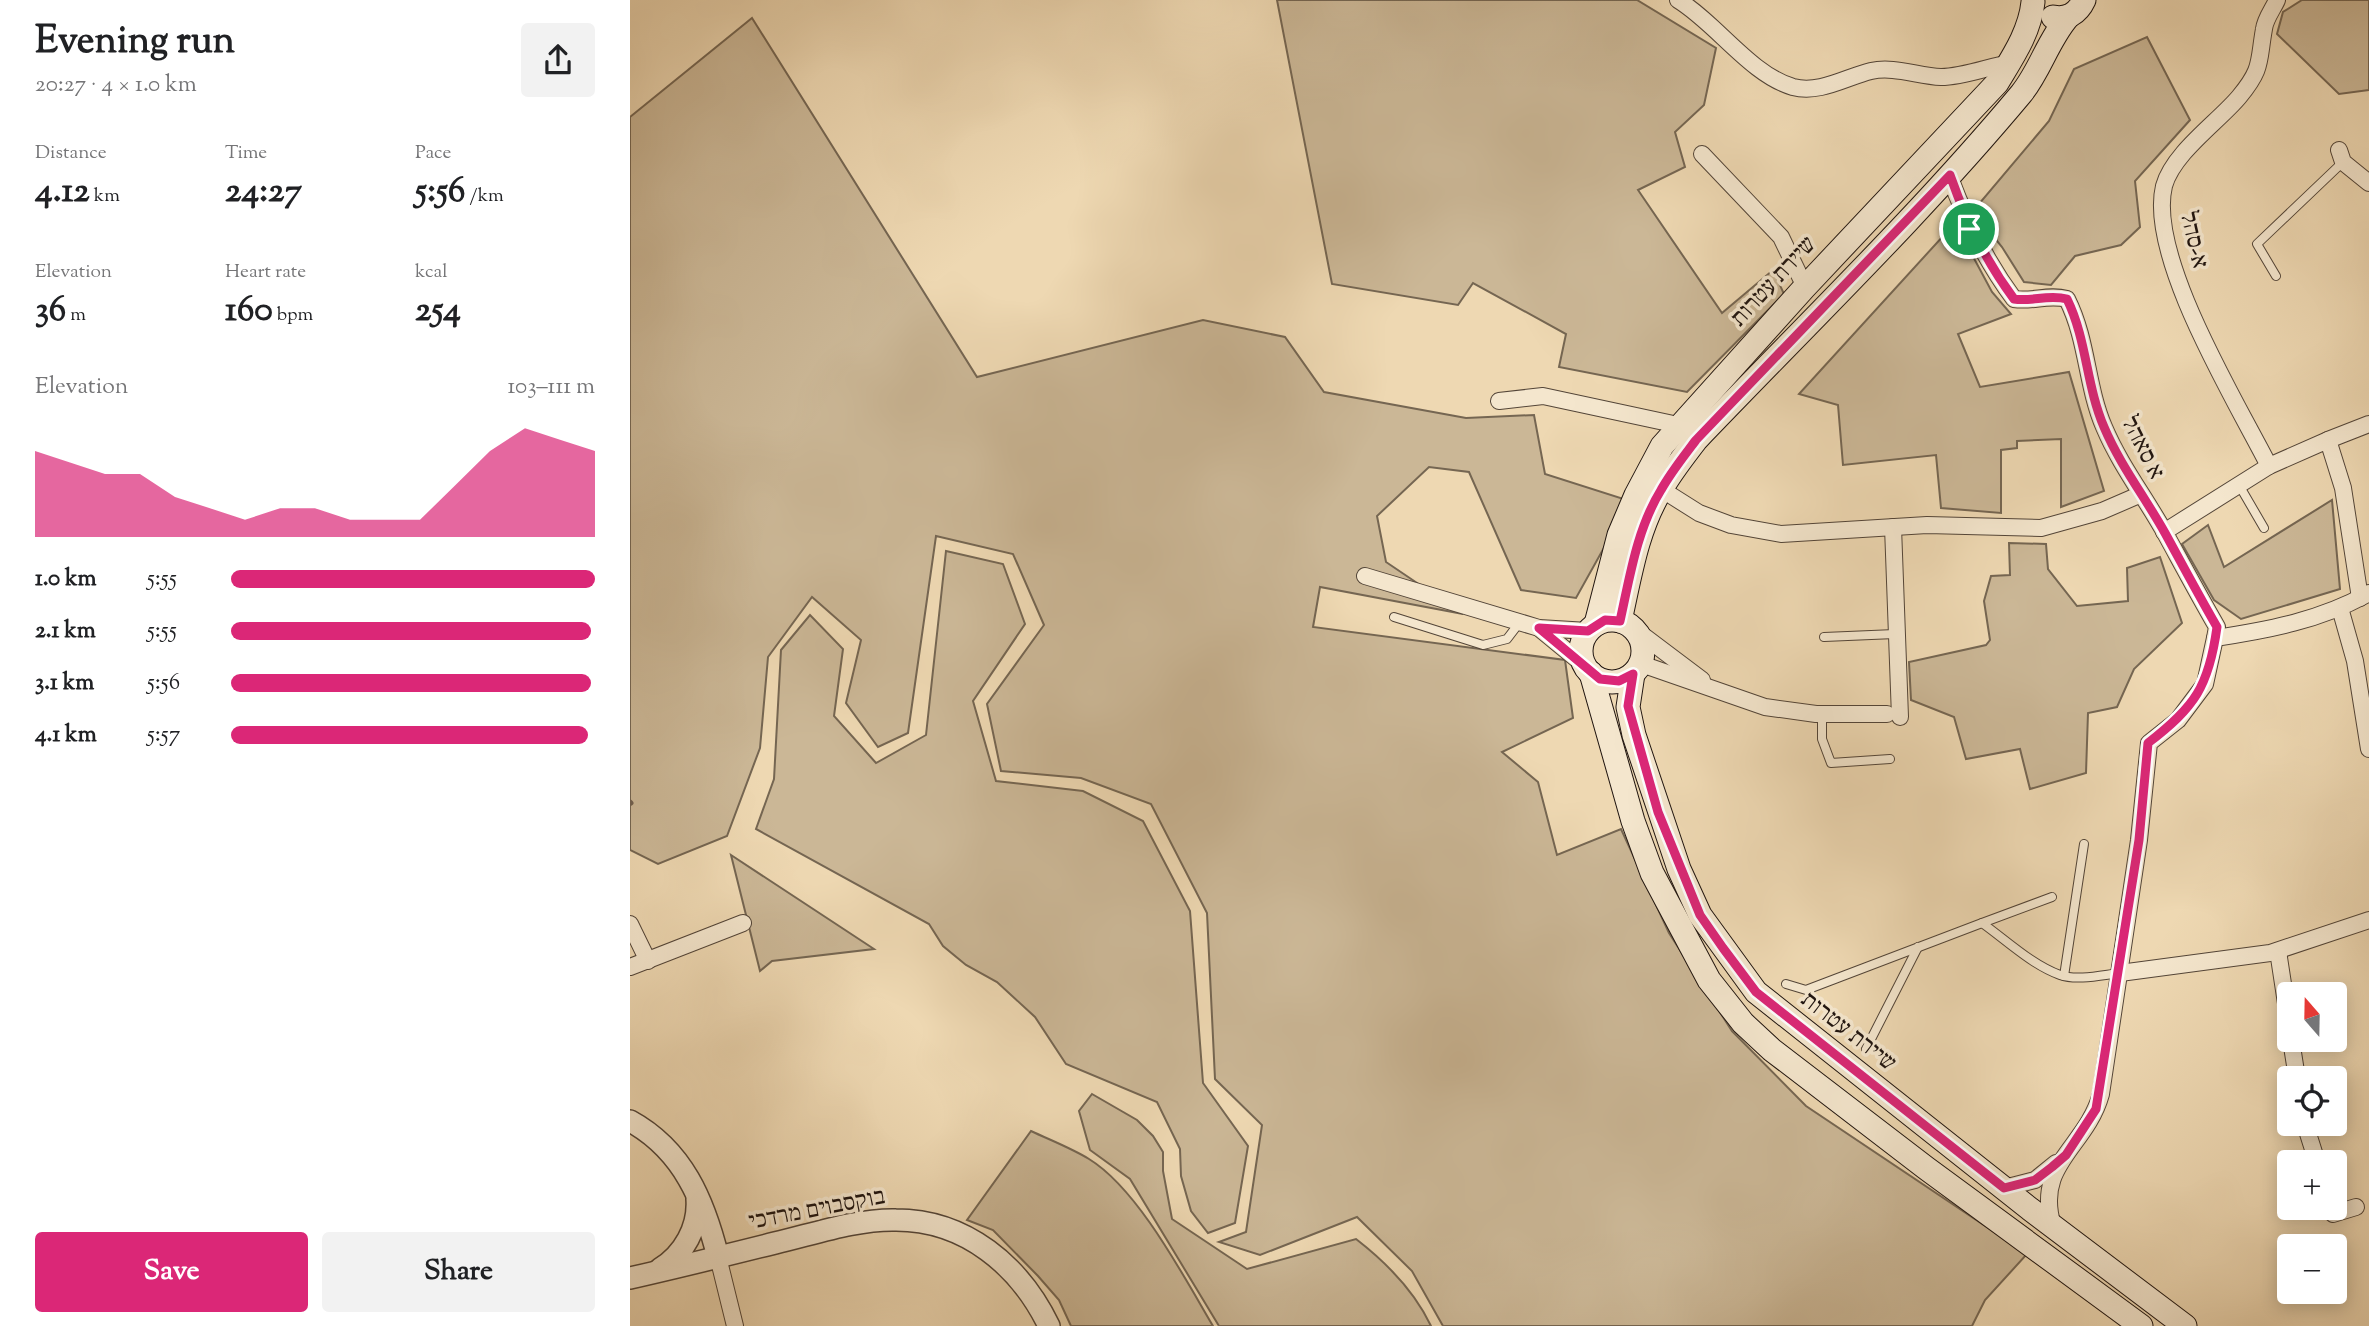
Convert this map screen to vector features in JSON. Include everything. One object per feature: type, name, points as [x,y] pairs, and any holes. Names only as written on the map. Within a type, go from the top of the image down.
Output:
[{"type":"main road","points":[[1588,669],[1608,682],[1619,681],[1636,671],[1643,649],[1629,626],[1637,545],[1661,489],[1696,440],[1950,175],[2024,91],[2057,29],[2076,12],[2084,0]]},
{"type":"main road","name":"שיירת עטרות","points":[[1592,628],[1607,571],[1636,495],[1662,446],[1678,425],[1805,287],[1997,83],[2032,15],[2033,1]]},
{"type":"main road","points":[[2033,1],[2049,16],[2068,17]]},
{"type":"main road","points":[[1629,626],[1605,620],[1592,628],[1583,641],[1581,655],[1588,669],[1652,873],[1709,980],[1743,1023],[1780,1057],[2141,1326]]},
{"type":"main road","name":"שיירת עטרות","points":[[1636,671],[1628,706],[1658,812],[1700,915],[1756,992],[2004,1188],[2185,1326]]},
{"type":"street","points":[[1678,0],[1700,13],[1771,76],[1793,87],[1817,89],[1874,71],[1942,77],[2009,62]]},
{"type":"street","name":"א-סהל","points":[[2269,466],[2187,303],[2172,262],[2161,211],[2165,184],[2173,169],[2239,98],[2255,75],[2262,56],[2264,27],[2277,0]]},
{"type":"street","points":[[1702,154],[1781,237],[1805,287]]},
{"type":"street","points":[[2341,156],[2369,183]]},
{"type":"street","name":"א סאהל","points":[[1950,175],[1969,229],[1993,271],[2014,299],[2025,301],[2054,296],[2067,299],[2085,345],[2092,394],[2104,426],[2139,495],[2164,532],[2217,627],[2215,638]]},
{"type":"street","points":[[1499,401],[1543,396],[1678,425]]},
{"type":"street","points":[[2164,532],[2269,466],[2369,424]]},
{"type":"street","points":[[2053,1226],[2047,1193],[2066,1155],[2096,1109],[2120,973],[2139,840],[2148,743],[2178,720],[2205,684],[2215,638],[2275,629],[2340,608],[2365,596],[2343,488],[2328,440]]},
{"type":"street","points":[[1661,489],[1699,513],[1731,525],[1781,534],[1893,527],[2041,528],[2102,511],[2139,495]]},
{"type":"street","points":[[1636,671],[1647,666],[1721,694],[1765,707],[1822,714],[1894,715],[1893,527]]},
{"type":"street","points":[[1364,576],[1539,628],[1592,628]]},
{"type":"street","points":[[2340,608],[2356,662],[2369,749]]},
{"type":"street","points":[[1629,626],[1721,694]]},
{"type":"street","points":[[1539,628],[1588,669]]},
{"type":"street","points":[[2120,973],[2278,951],[2369,920]]},
{"type":"street","points":[[630,967],[743,923]]},
{"type":"street","points":[[630,924],[648,961]]},
{"type":"street","points":[[2278,951],[2283,982]]},
{"type":"street","points":[[630,1121],[645,1129],[668,1150],[696,1191],[718,1257],[735,1326]]},
{"type":"street","points":[[2004,1188],[2035,1180],[2066,1155]]},
{"type":"street","points":[[656,1272],[674,1259],[688,1240],[696,1223],[696,1191]]},
{"type":"street","points":[[2347,1210],[2356,1207]]},
{"type":"street","name":"בוקסבוים מרדכי","points":[[630,1278],[873,1221],[923,1223],[973,1240],[997,1255],[1030,1290],[1049,1326]]},
{"type":"lane","points":[[2276,276],[2257,244],[2341,156]]},
{"type":"lane","points":[[2239,484],[2264,528]]},
{"type":"lane","points":[[1394,617],[1483,645],[1507,639],[1520,622]]},
{"type":"lane","points":[[1824,637],[1895,634]]},
{"type":"lane","points":[[1822,714],[1822,739],[1830,763],[1890,759]]},
{"type":"lane","points":[[2064,976],[2084,844]]},
{"type":"lane","points":[[1786,984],[1806,990],[2052,897]]},
{"type":"lane","points":[[1982,923],[2037,963],[2064,976],[2120,973]]},
{"type":"lane","points":[[1866,1049],[1918,947]]},
{"type":"shaded area","points":[[1277,0],[1637,0],[1716,48],[1704,105],[1675,132],[1685,167],[1638,190],[1722,313],[1773,270],[1784,294],[1687,392],[1559,367],[1566,334],[1473,283],[1458,305],[1332,284]]},
{"type":"shaded area","points":[[2302,0],[2369,0],[2369,90],[2339,94],[2277,34],[2283,12]]},
{"type":"shaded area","points":[[752,18],[977,377],[1203,320],[1285,337],[1324,392],[1466,418],[1534,415],[1545,474],[1630,501],[1576,598],[1521,590],[1469,472],[1429,467],[1377,516],[1386,562],[1463,614],[1320,587],[1313,627],[1565,660],[1573,718],[1502,752],[1538,782],[1557,855],[1621,829],[1669,933],[1732,1031],[1806,1106],[2027,1254],[1985,1300],[1972,1326],[1443,1326],[1412,1271],[1357,1217],[1260,1255],[1219,1242],[1246,1232],[1262,1125],[1215,1079],[1207,913],[1151,804],[1081,778],[1001,771],[987,704],[1044,625],[1013,554],[936,536],[908,733],[878,747],[846,703],[861,640],[812,597],[768,657],[760,748],[727,836],[658,864],[630,850],[630,117]]},
{"type":"shaded area","points":[[2147,37],[2190,120],[2135,181],[2140,227],[2121,245],[2075,256],[2051,285],[2024,282],[2002,247],[1973,211],[2049,121],[2074,69]]},
{"type":"shaded area","points":[[1955,223],[1992,292],[2011,314],[1958,334],[1980,387],[2069,372],[2104,491],[2061,507],[2061,439],[2017,441],[2017,448],[2001,450],[2001,513],[1941,508],[1936,455],[1843,465],[1838,405],[1799,394]]},
{"type":"shaded area","points":[[2332,500],[2340,589],[2241,619],[2214,600],[2182,544],[2208,525],[2224,567]]},
{"type":"shaded area","points":[[2009,543],[2046,544],[2048,569],[2077,606],[2128,601],[2127,568],[2160,557],[2182,623],[2134,669],[2117,707],[2088,713],[2086,773],[2030,789],[2020,749],[1966,759],[1954,717],[1911,700],[1909,662],[1986,645],[1990,640],[1984,601],[1991,576],[2010,575]]},
{"type":"shaded area","points":[[946,551],[1003,564],[1025,624],[973,701],[996,781],[1083,791],[1143,821],[1190,911],[1203,1083],[1248,1146],[1235,1223],[1208,1233],[1191,1211],[1181,1176],[1180,1149],[1157,1102],[1066,1064],[1035,1017],[997,982],[966,965],[943,946],[929,924],[756,829],[774,779],[781,650],[810,615],[843,649],[834,716],[876,763],[926,735]]},
{"type":"shaded area","points":[[731,855],[874,949],[772,961],[760,971]]},
{"type":"shaded area","points":[[1092,1094],[1137,1120],[1153,1136],[1163,1152],[1163,1171],[1172,1219],[1247,1269],[1356,1239],[1399,1278],[1431,1326],[1219,1326],[1130,1179],[1090,1150],[1079,1111]]},
{"type":"shaded area","points":[[1031,1131],[1089,1159],[1125,1191],[1158,1235],[1213,1326],[1071,1326],[1059,1300],[993,1230],[967,1220]]},
{"type":"route","points":[[1950,175],[1969,229],[1993,271],[2014,299],[2025,301],[2054,296],[2067,299],[2085,345],[2092,394],[2104,426],[2139,495],[2164,532],[2217,627],[2205,684],[2178,720],[2148,743],[2139,840],[2101,1094],[2096,1109],[2066,1155],[2035,1180],[2004,1188],[1756,992],[1700,915],[1679,869],[1634,735],[1628,706],[1633,674],[1619,681],[1608,682],[1600,679],[1539,628],[1588,631],[1605,620],[1620,621],[1637,545],[1651,510],[1661,489],[1696,440],[1950,175]]}]
